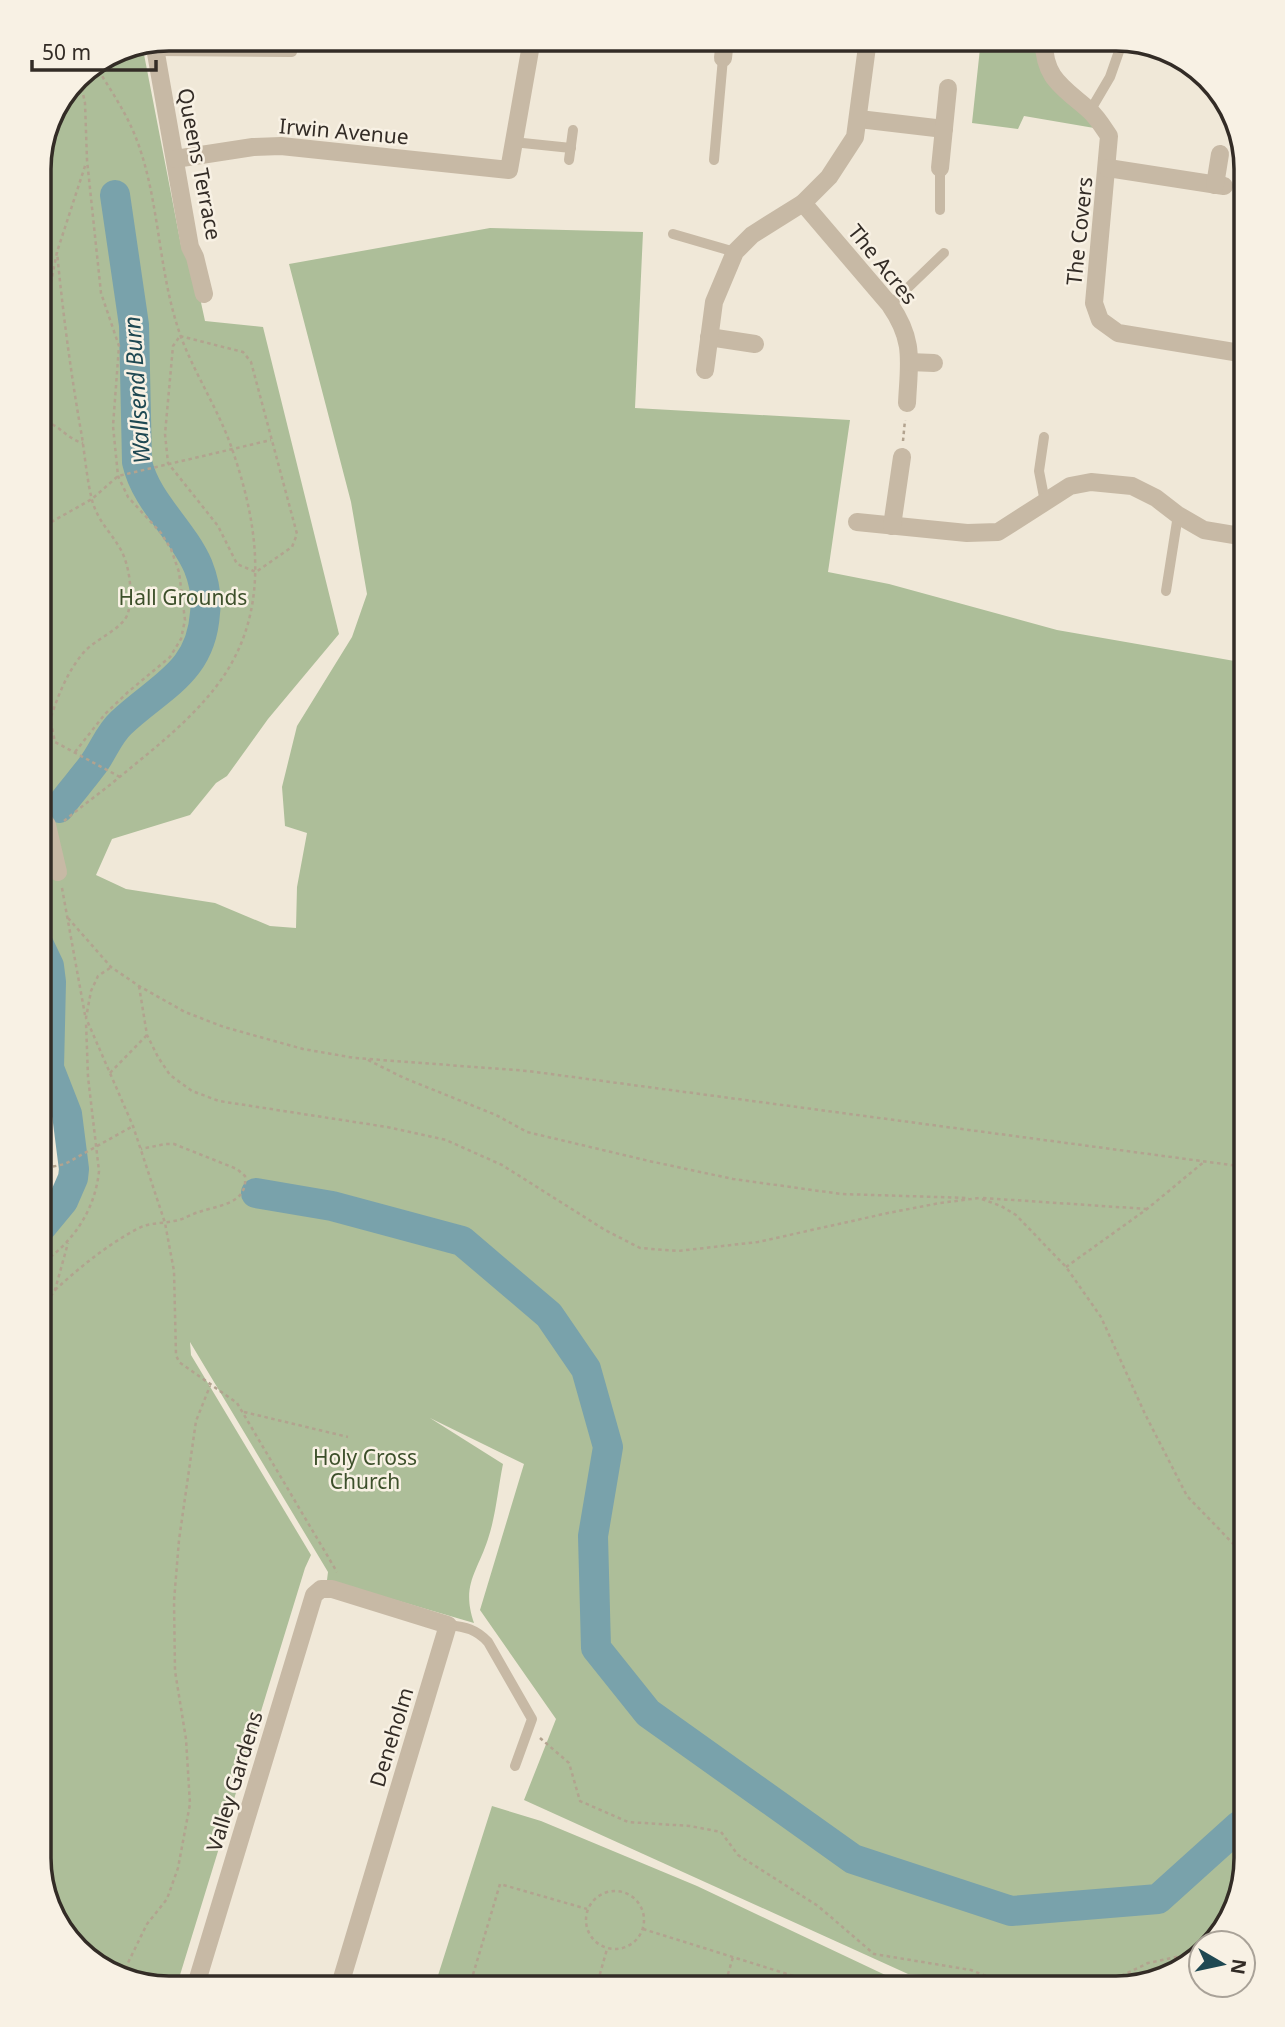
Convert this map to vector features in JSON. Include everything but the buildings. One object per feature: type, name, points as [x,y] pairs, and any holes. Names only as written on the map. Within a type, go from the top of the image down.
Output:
[{"type":"street","points":[[513,142],[530,51]]},
{"type":"street","points":[[723,58],[724,51]]},
{"type":"street","points":[[705,370],[714,302],[736,252],[752,235],[803,203],[830,177],[855,137],[866,51]]},
{"type":"street","name":"The Covers","points":[[1046,51],[1048,67],[1058,85],[1090,111],[1109,136],[1094,303],[1100,320],[1118,333],[1234,349]]},
{"type":"street","name":"Queens Terrace","points":[[156,52],[190,247],[204,294]]},
{"type":"street","points":[[940,168],[948,88]]},
{"type":"street","points":[[859,119],[944,129]]},
{"type":"street","name":"Irwin Avenue","points":[[175,159],[281,146],[509,170],[513,142]]},
{"type":"street","name":"The Covers","points":[[1108,168],[1220,186],[1220,154]]},
{"type":"street","name":"The Acres","points":[[803,203],[902,322],[909,345],[907,403]]},
{"type":"street","points":[[709,337],[755,344]]},
{"type":"street","points":[[909,362],[933,363]]},
{"type":"street","points":[[892,526],[902,457]]},
{"type":"street","points":[[857,522],[967,533],[998,533],[1070,486],[1091,482],[1132,486],[1156,498],[1204,530],[1234,535]]},
{"type":"street","points":[[51,842],[58,872]]},
{"type":"street","points":[[321,1589],[332,1589],[448,1625]]},
{"type":"street","name":"Valley Gardens","points":[[199,1976],[314,1595],[321,1589]]},
{"type":"street","name":"Deneholm","points":[[343,1976],[448,1625]]},
{"type":"lane","points":[[269,51],[292,52]]},
{"type":"lane","points":[[1090,111],[1110,77],[1119,51]]},
{"type":"lane","points":[[714,160],[723,58]]},
{"type":"lane","points":[[569,160],[573,130]]},
{"type":"lane","points":[[513,142],[570,148]]},
{"type":"lane","points":[[940,168],[940,210]]},
{"type":"lane","points":[[673,234],[736,252]]},
{"type":"lane","points":[[890,305],[944,253]]},
{"type":"lane","points":[[1044,437],[1039,471],[1045,502]]},
{"type":"lane","points":[[1166,591],[1178,515]]},
{"type":"lane","points":[[448,1625],[471,1628],[488,1642],[532,1719],[515,1766]]},
{"type":"path","points":[[51,842],[60,824],[182,723],[220,682],[244,637],[256,572],[255,535],[250,508],[232,449],[222,420],[180,337],[172,309],[140,149],[123,111],[100,74]]},
{"type":"path","points":[[76,753],[113,707],[170,657],[184,631],[185,608],[175,558],[161,533],[128,497],[118,475],[113,426],[119,346],[102,293],[82,90]]},
{"type":"path","points":[[51,282],[57,252],[87,160]]},
{"type":"path","points":[[51,717],[73,667],[85,651],[118,628],[128,614],[129,588],[125,560],[120,548],[101,524],[92,499],[72,377],[57,252]]},
{"type":"path","points":[[180,337],[243,352],[249,357],[297,534],[292,547],[256,572]]},
{"type":"path","points":[[180,337],[173,346],[165,435],[168,463],[218,526],[237,564],[256,572]]},
{"type":"path","points":[[902,457],[907,403]]},
{"type":"path","points":[[51,422],[73,440],[83,443]]},
{"type":"path","points":[[51,522],[92,499],[118,475],[271,440]]},
{"type":"path","points":[[51,729],[55,742],[120,777]]},
{"type":"path","points":[[51,1257],[68,1242],[85,1218],[95,1194],[99,1171],[86,1018],[58,872]]},
{"type":"path","points":[[68,918],[111,967],[139,986],[186,1012],[224,1027],[303,1049],[365,1059],[528,1071],[1234,1165]]},
{"type":"path","points":[[111,967],[98,976],[91,991],[86,1018],[133,1126],[165,1223],[174,1271],[176,1355],[184,1367],[237,1403],[244,1412],[336,1568],[340,1584],[321,1589]]},
{"type":"path","points":[[139,986],[147,1035],[170,1075],[192,1091],[219,1101],[387,1127],[446,1140],[502,1165],[605,1230],[640,1248],[678,1251],[758,1242],[940,1202],[979,1198],[1001,1206],[1016,1215],[1066,1267],[1101,1317],[1145,1414],[1187,1496],[1234,1544]]},
{"type":"path","points":[[110,1073],[147,1035]]},
{"type":"path","points":[[365,1059],[404,1078],[496,1115],[527,1132],[733,1179],[828,1193],[979,1198],[1147,1209]]},
{"type":"path","points":[[51,1167],[65,1164],[133,1126]]},
{"type":"path","points":[[51,1296],[82,1265],[138,1228],[165,1223],[231,1203],[244,1190],[245,1176],[237,1168],[174,1144],[141,1149]]},
{"type":"path","points":[[1066,1267],[1147,1209],[1205,1161]]},
{"type":"path","points":[[55,1290],[68,1242]]},
{"type":"path","points":[[126,1968],[147,1924],[167,1899],[178,1868],[190,1804],[186,1739],[175,1671],[174,1601],[196,1421],[210,1386]]},
{"type":"path","points":[[244,1412],[348,1437]]},
{"type":"path","points":[[528,1728],[569,1763],[580,1801],[628,1822],[690,1826],[721,1832],[738,1855],[818,1906],[874,1954],[971,1970],[987,1976]]},
{"type":"path","points":[[473,1976],[500,1884],[587,1909]]},
{"type":"path","points":[[618,1890],[630,1895],[639,1904],[644,1916],[643,1929],[635,1941],[622,1949],[607,1949],[596,1943],[588,1934],[585,1922],[587,1909],[594,1899],[605,1892],[618,1890]]},
{"type":"path","points":[[643,1929],[794,1976]]},
{"type":"path","points":[[599,1976],[607,1949]]},
{"type":"path","points":[[1124,1975],[1148,1964],[1182,1956]]},
{"type":"path","points":[[727,1976],[733,1957]]},
{"type":"green space","points":[[980,51],[1045,51],[1100,129],[1024,116],[1018,129],[972,123]]},
{"type":"green space","points":[[144,54],[181,245],[192,261],[205,321],[263,327],[339,634],[268,719],[227,776],[216,783],[190,815],[112,839],[96,875],[126,889],[215,903],[270,926],[296,928],[297,887],[307,833],[285,826],[282,787],[297,726],[352,637],[367,594],[351,502],[289,264],[490,228],[643,232],[635,408],[850,420],[828,572],[889,584],[1057,630],[1234,661],[1234,1858],[1228,1896],[1214,1924],[1210,1929],[1187,1929],[1187,1952],[1182,1956],[1147,1972],[1131,1975],[908,1974],[524,1800],[556,1719],[480,1610],[524,1464],[430,1418],[503,1464],[491,1530],[470,1589],[470,1610],[474,1623],[327,1580],[328,1572],[190,1342],[191,1355],[311,1555],[180,1976],[146,1974],[131,1970],[103,1956],[80,1936],[63,1910],[53,1881],[51,1858],[51,1229],[63,1216],[79,1184],[81,1155],[77,1124],[62,1064],[51,1071],[51,161],[55,138],[75,97],[91,80],[110,67]]},
{"type":"green space","points":[[492,1806],[541,1821],[697,1886],[887,1976],[438,1976]]},
{"type":"water","points":[[109,736],[112,746],[109,753],[114,755],[111,762],[104,765],[104,770],[96,782],[64,812],[54,804],[63,781],[82,757]]},
{"type":"waterway","name":"Wallsend Burn","points":[[59,808],[96,761],[116,728],[164,688],[187,664],[196,650],[205,613],[206,601],[198,566],[148,490],[137,462],[134,325],[115,195]]},
{"type":"waterway","name":"Wallsend Burn","points":[[51,1073],[67,1114],[74,1169],[63,1201],[51,1216]]},
{"type":"waterway","points":[[256,1193],[332,1206],[462,1241],[549,1315],[586,1369],[608,1447],[593,1536],[596,1648],[648,1713],[853,1859],[1011,1911],[1158,1899],[1234,1831]]},
{"type":"park label","name":"Hall Grounds","points":[[183,597]]},
{"type":"park label","name":"Holy Cross Church","points":[[365,1469]]}]
